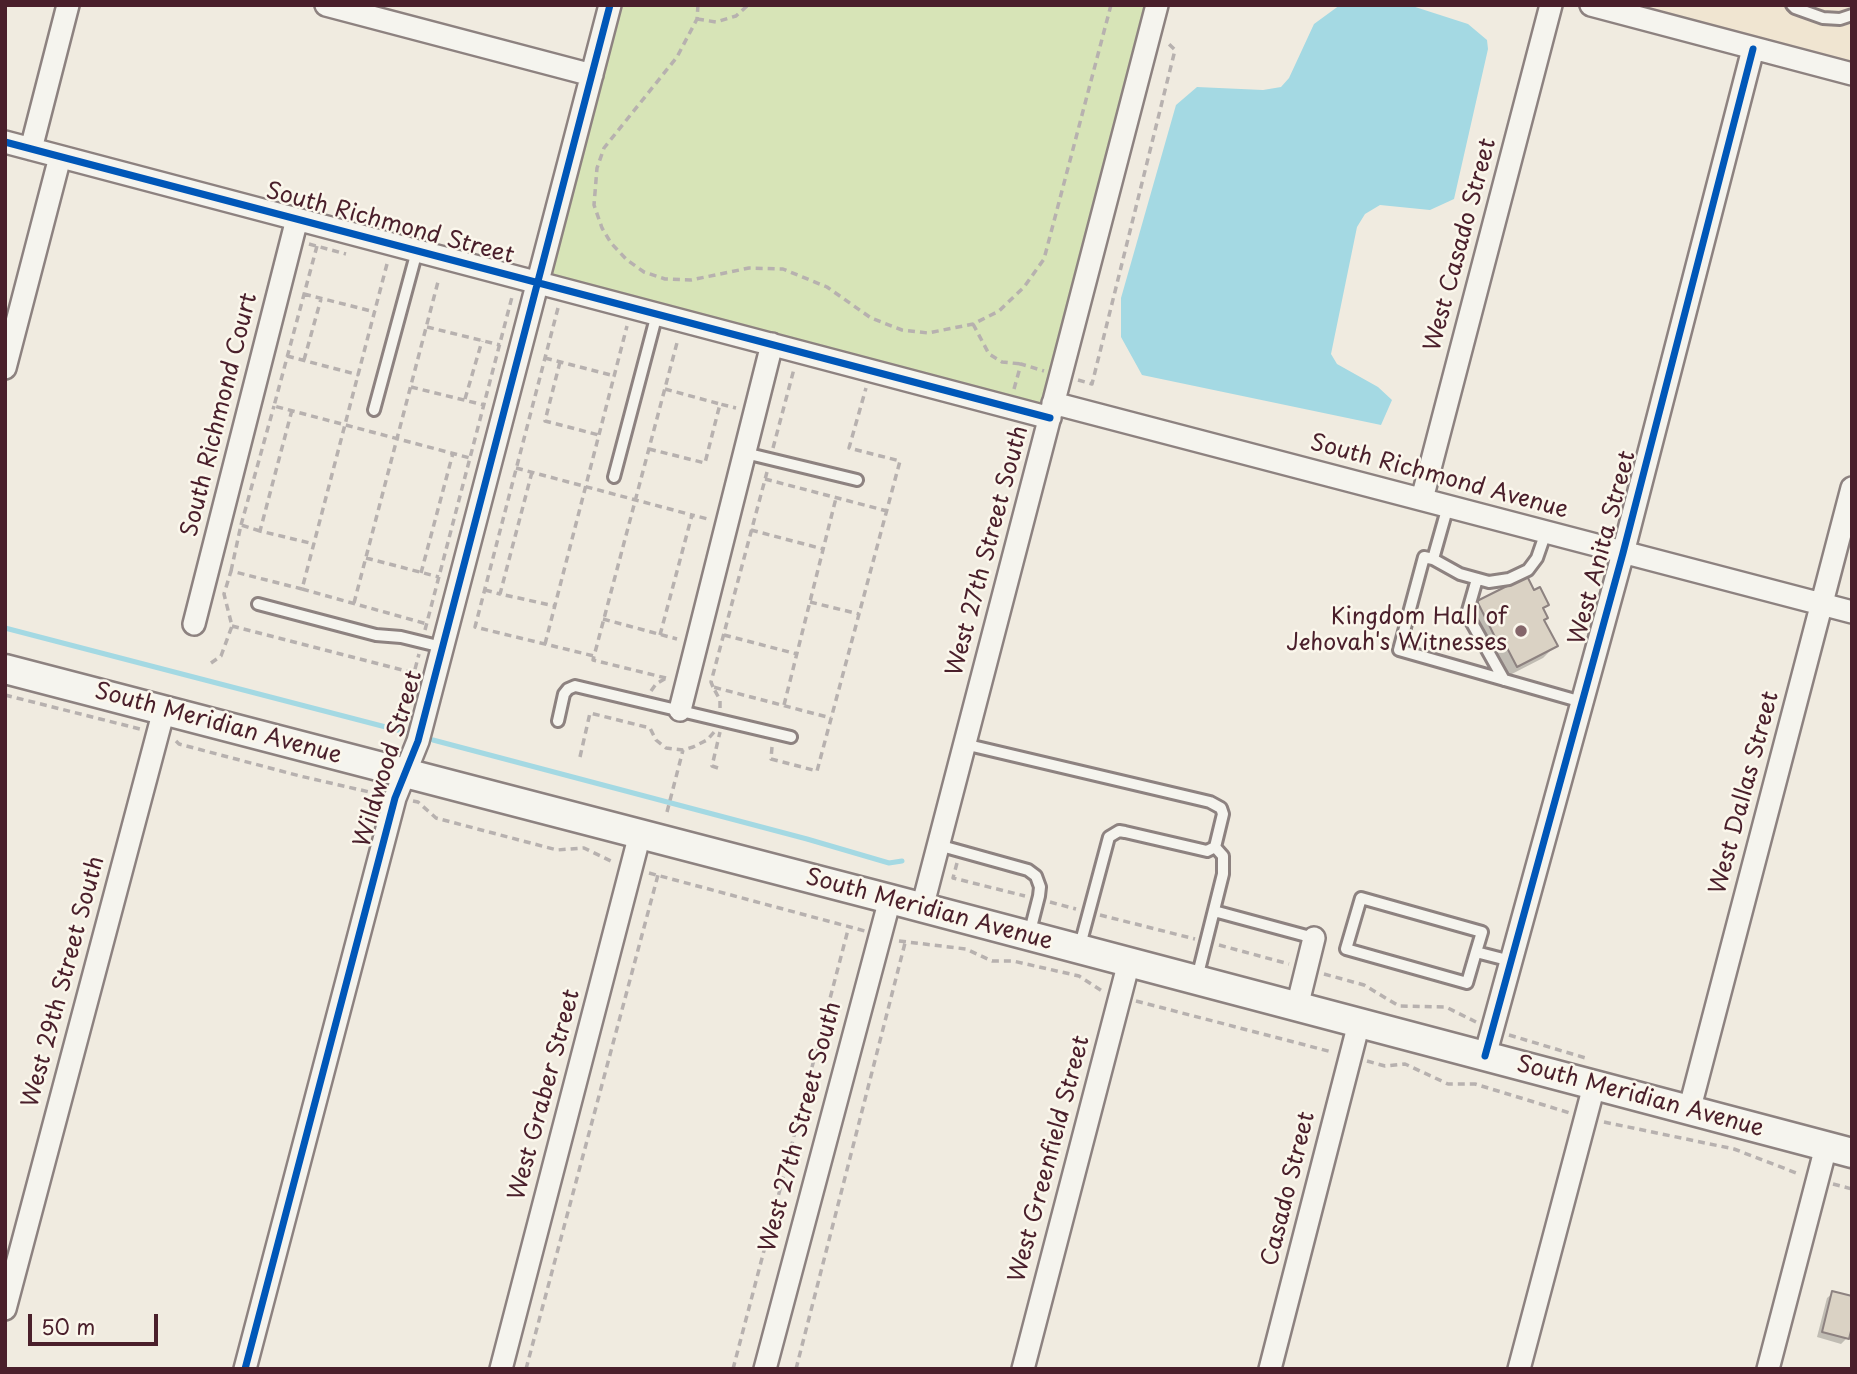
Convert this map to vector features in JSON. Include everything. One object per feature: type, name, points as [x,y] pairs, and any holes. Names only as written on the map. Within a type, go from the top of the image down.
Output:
[{"type":"main road","name":"South Meridian Avenue","points":[[5,669],[161,722],[400,785],[640,834],[1359,1023],[1489,1043],[1594,1074],[1689,1111],[1839,1150]]},
{"type":"street","points":[[31,149],[68,5]]},
{"type":"street","points":[[326,5],[592,75]]},
{"type":"street","name":"Wildwood Street","points":[[245,1369],[400,785],[418,741],[432,645],[538,283],[611,5]]},
{"type":"street","name":"West 27th Street South","points":[[922,908],[1157,5]]},
{"type":"street","name":"West Casado Street","points":[[1422,499],[1551,5]]},
{"type":"street","points":[[1591,5],[1852,74]]},
{"type":"street","name":"West Anita Street","points":[[1489,1043],[1623,553],[1753,48]]},
{"type":"street","name":"South Richmond Street","points":[[5,142],[772,344],[1051,410]]},
{"type":"street","points":[[5,368],[60,157]]},
{"type":"street","name":"South Richmond Court","points":[[194,624],[297,219]]},
{"type":"street","points":[[680,710],[772,344]]},
{"type":"street","name":"South Richmond Avenue","points":[[1051,410],[1422,499],[1852,611]]},
{"type":"street","name":"West Dallas Street","points":[[1689,1111],[1852,488]]},
{"type":"street","name":"West 29th Street South","points":[[5,1309],[161,722]]},
{"type":"street","name":"West Graber Street","points":[[501,1369],[640,834]]},
{"type":"street","name":"West 27th Street South","points":[[765,1369],[890,899]]},
{"type":"street","points":[[1297,1007],[1314,938]]},
{"type":"street","name":"West Greenfield Street","points":[[1023,1369],[1129,962]]},
{"type":"street","name":"Casado Street","points":[[1270,1369],[1359,1023]]},
{"type":"street","points":[[1519,1369],[1585,1118],[1594,1074]]},
{"type":"street","points":[[1768,1369],[1818,1180],[1839,1150]]},
{"type":"lane","points":[[1791,5],[1823,18],[1840,19],[1852,15]]},
{"type":"lane","points":[[374,410],[416,251]]},
{"type":"lane","points":[[614,477],[657,314]]},
{"type":"lane","points":[[745,453],[857,480]]},
{"type":"lane","points":[[1433,559],[1448,506]]},
{"type":"lane","points":[[1546,533],[1537,558],[1528,570],[1509,579],[1489,582],[1477,579],[1424,557],[1399,650],[1582,702]]},
{"type":"lane","points":[[1477,579],[1467,614],[1504,680]]},
{"type":"lane","points":[[258,604],[376,635],[432,645]]},
{"type":"lane","points":[[558,720],[564,694],[575,686],[790,737]]},
{"type":"lane","points":[[964,744],[1216,804],[1222,808],[1223,814],[1214,847],[1207,851],[1125,832],[1113,833],[1107,843],[1079,949]]},
{"type":"lane","points":[[938,845],[1028,870],[1036,876],[1040,887],[1029,936]]},
{"type":"lane","points":[[1196,980],[1223,865],[1223,856],[1214,847]]},
{"type":"lane","points":[[1361,898],[1482,932],[1476,952],[1467,983],[1346,949],[1361,898]]},
{"type":"lane","points":[[1214,911],[1314,938]]},
{"type":"lane","points":[[1476,952],[1511,961]]},
{"type":"path","points":[[698,5],[696,19],[677,57],[604,148],[597,167],[594,205],[611,243],[627,260],[644,272],[665,279],[691,280],[749,268],[782,269],[827,287],[872,318],[902,330],[928,333],[973,324],[999,311],[1024,287],[1044,259],[1111,5]]},
{"type":"path","points":[[696,19],[716,22],[736,16],[748,5]]},
{"type":"path","points":[[231,571],[317,246]]},
{"type":"path","points":[[387,264],[302,589],[427,624]]},
{"type":"path","points":[[355,603],[439,278]]},
{"type":"path","points":[[304,294],[375,312]]},
{"type":"path","points":[[232,626],[414,673],[432,645],[427,624],[512,297]]},
{"type":"path","points":[[304,360],[321,299]]},
{"type":"path","points":[[558,308],[475,627],[594,656]]},
{"type":"path","points":[[973,324],[989,354],[1002,362],[1021,365]]},
{"type":"path","points":[[545,644],[627,326]]},
{"type":"path","points":[[426,327],[499,345]]},
{"type":"path","points":[[666,678],[593,660],[678,339]]},
{"type":"path","points":[[465,400],[482,341]]},
{"type":"path","points":[[288,356],[359,374]]},
{"type":"path","points":[[545,358],[615,376]]},
{"type":"path","points":[[560,362],[545,421],[599,435]]},
{"type":"path","points":[[713,687],[711,682],[794,369]]},
{"type":"path","points":[[411,387],[484,405]]},
{"type":"path","points":[[774,740],[771,759],[817,771],[900,461],[849,448],[866,388]]},
{"type":"path","points":[[665,389],[736,408]]},
{"type":"path","points":[[649,449],[705,463],[720,404]]},
{"type":"path","points":[[274,406],[470,458]]},
{"type":"path","points":[[260,531],[292,410]]},
{"type":"path","points":[[421,573],[453,453]]},
{"type":"path","points":[[516,468],[708,519]]},
{"type":"path","points":[[500,594],[532,472]]},
{"type":"path","points":[[765,479],[887,511]]},
{"type":"path","points":[[784,705],[836,498]]},
{"type":"path","points":[[660,635],[692,514]]},
{"type":"path","points":[[241,526],[314,544]]},
{"type":"path","points":[[751,530],[823,549]]},
{"type":"path","points":[[366,558],[439,577]]},
{"type":"path","points":[[485,590],[555,606]]},
{"type":"path","points":[[810,602],[859,614]]},
{"type":"path","points":[[603,619],[677,639],[675,650]]},
{"type":"path","points":[[724,635],[797,654]]},
{"type":"path","points":[[669,670],[666,678],[656,684],[644,708],[656,740],[666,748],[683,750],[707,740],[718,726],[729,729]]},
{"type":"path","points":[[5,695],[161,722],[179,744],[400,785],[436,818],[557,850],[584,848],[609,862],[631,869],[905,943],[966,949],[992,961],[1013,961],[1079,976],[1100,991],[1385,1066],[1405,1065],[1448,1084],[1475,1084],[1585,1118],[1734,1149],[1789,1171],[1852,1189]]},
{"type":"path","points":[[580,757],[590,713],[650,728]]},
{"type":"path","points":[[667,811],[683,750]]},
{"type":"path","points":[[960,850],[953,878],[1364,985],[1399,1006],[1446,1007],[1489,1043],[1583,1056],[1594,1074]]},
{"type":"path","points":[[526,1369],[658,875]]},
{"type":"path","points":[[733,1369],[849,926]]},
{"type":"path","points":[[796,1369],[905,943]]},
{"type":"shaded area","points":[[1592,5],[1852,5],[1852,73]]},
{"type":"green space","points":[[610,5],[1156,5],[1050,418],[538,283]]},
{"type":"water","points":[[1340,5],[1409,5],[1468,24],[1487,40],[1488,49],[1454,199],[1430,210],[1380,205],[1365,214],[1357,227],[1331,354],[1337,364],[1378,387],[1392,400],[1381,425],[1142,375],[1121,337],[1121,298],[1176,105],[1197,87],[1263,90],[1281,87],[1289,78],[1314,24]]},
{"type":"building","name":"Kingdom Hall of Jehovah's Witnesses","points":[[1527,576],[1534,590],[1540,587],[1549,605],[1543,608],[1548,618],[1544,620],[1558,646],[1517,667],[1504,642],[1499,645],[1477,601]]},
{"type":"building","points":[[1832,1291],[1852,1296],[1852,1327],[1849,1339],[1822,1332]]},
{"type":"waterway","points":[[5,628],[405,732]]},
{"type":"waterway","points":[[433,740],[889,863],[902,861]]},
{"type":"cycle path","points":[[245,1369],[395,798],[418,741],[610,5]]},
{"type":"cycle path","points":[[1485,1056],[1623,553],[1753,49]]},
{"type":"cycle path","points":[[5,142],[1050,418]]},
{"type":"place","name":"Kingdom Hall of Jehovah's Witnesses","points":[[1521,631]]}]
